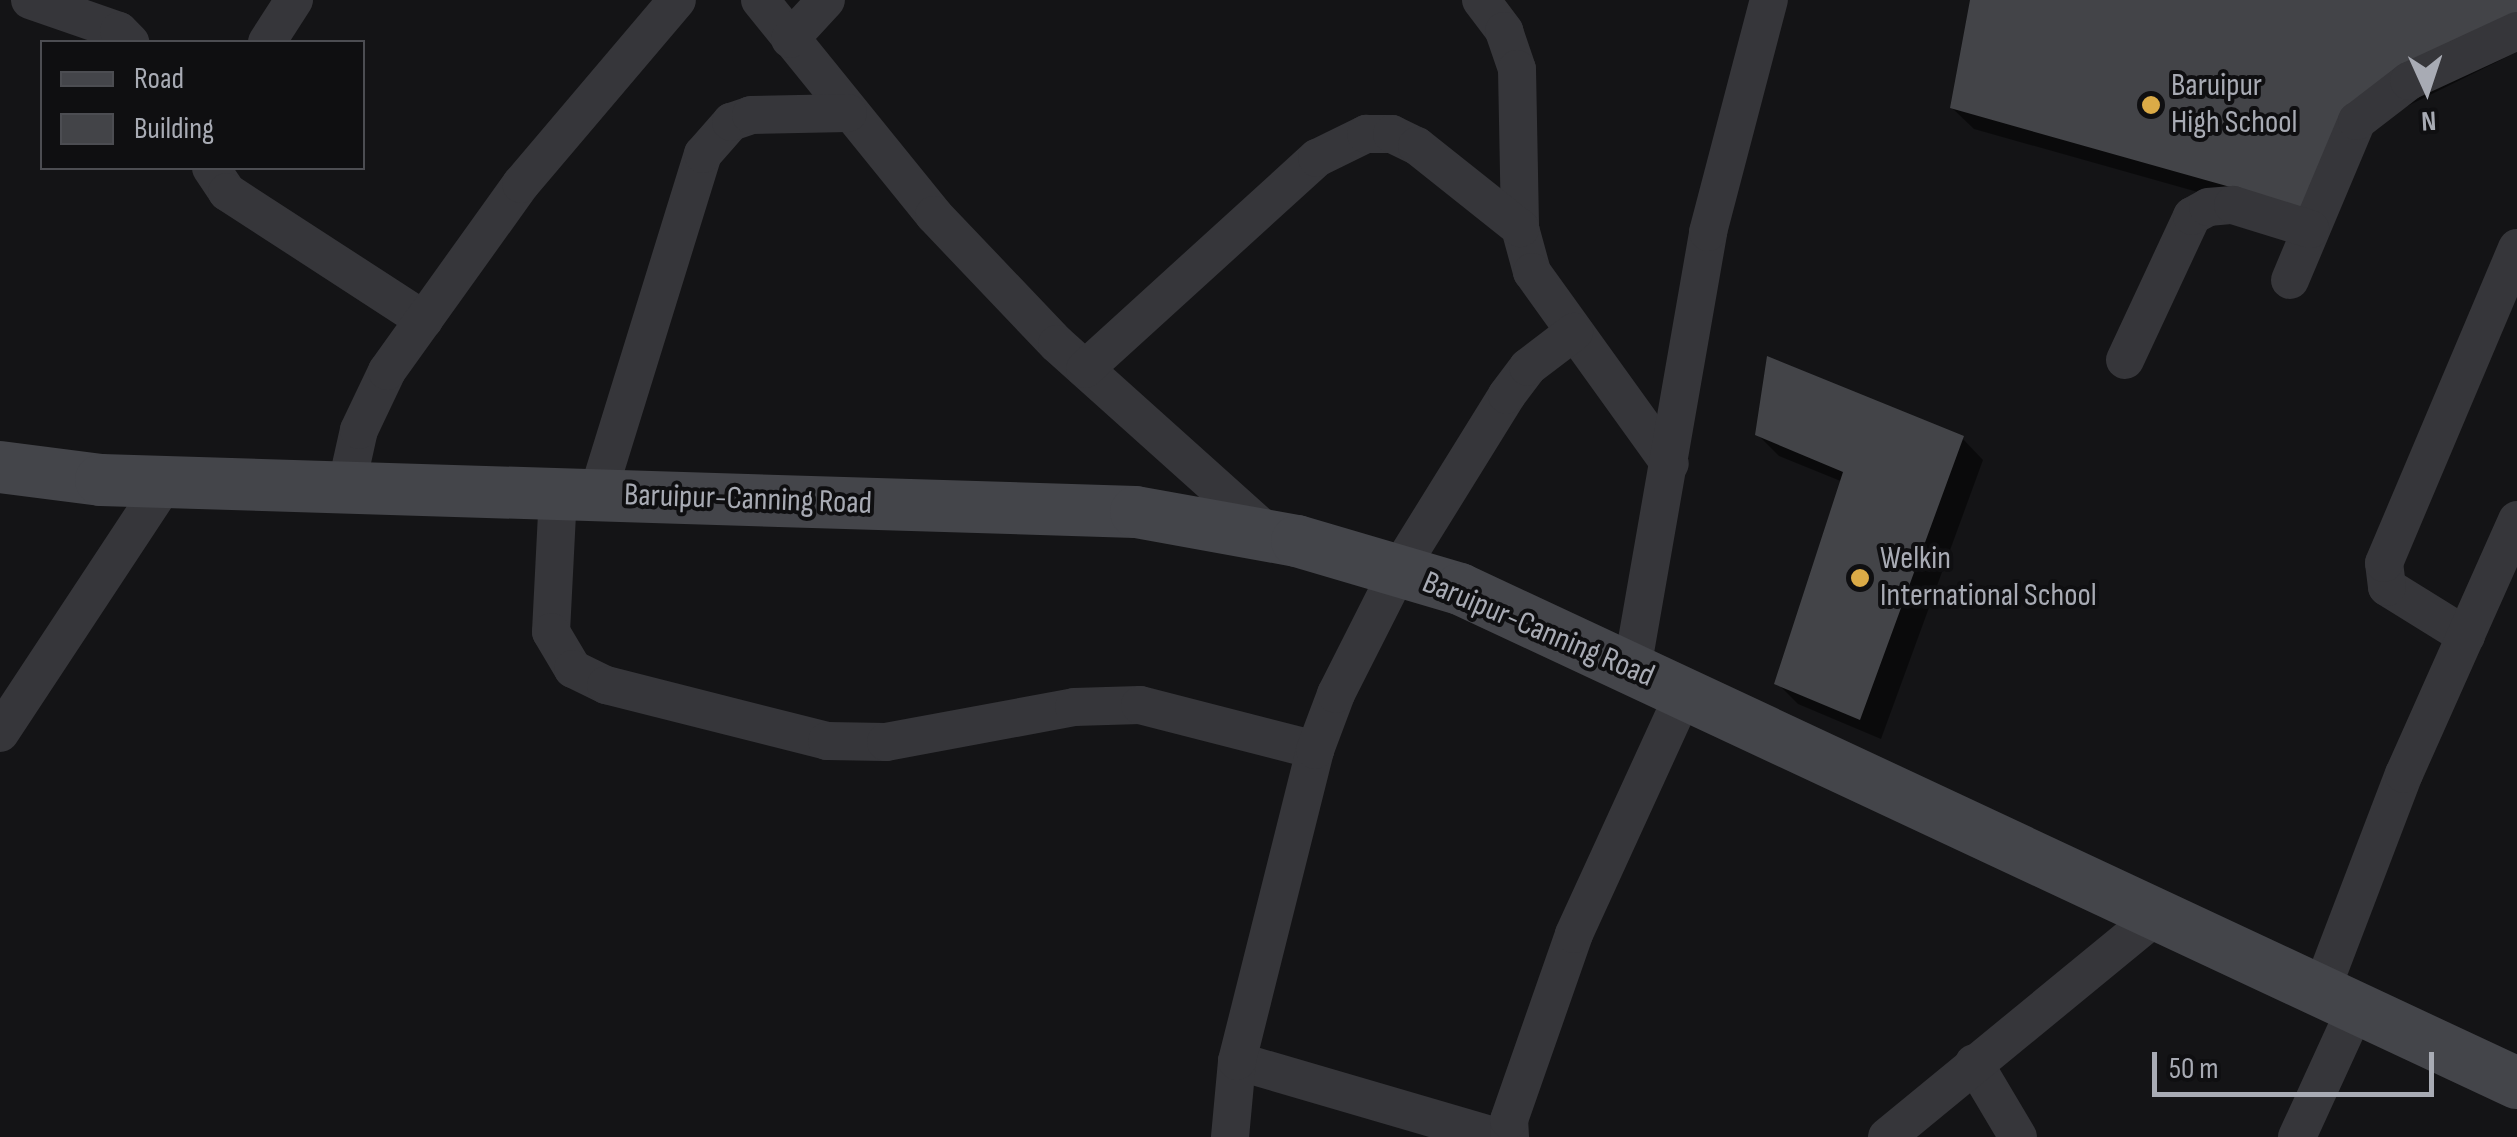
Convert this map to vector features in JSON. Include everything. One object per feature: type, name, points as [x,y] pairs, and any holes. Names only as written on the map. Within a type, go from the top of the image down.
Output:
[{"type":"main road","name":"Baruipur-Canning Road","points":[[0,467],[165,482],[1136,512],[1274,538],[1460,589],[2517,1083]]},
{"type":"street","points":[[30,0],[119,30],[128,40]]},
{"type":"street","points":[[268,40],[294,0]]},
{"type":"street","points":[[346,488],[372,396],[520,184],[677,0]]},
{"type":"street","points":[[760,0],[934,215],[1085,369],[1274,538]]},
{"type":"street","points":[[790,39],[826,0]]},
{"type":"street","points":[[1481,0],[1504,31],[1517,68],[1520,228],[1532,272],[1670,464]]},
{"type":"street","points":[[1632,669],[1708,232],[1768,0]]},
{"type":"street","points":[[2290,280],[2344,142],[2376,100],[2517,31]]},
{"type":"street","points":[[848,113],[751,115],[731,122],[703,154],[578,495],[550,632],[573,669],[606,685],[826,741],[886,742],[1074,707],[1140,705],[1315,750]]},
{"type":"street","points":[[1085,369],[1317,158],[1366,134],[1392,134],[1417,146],[1520,228]]},
{"type":"street","points":[[212,170],[228,192],[424,320]]},
{"type":"street","points":[[2125,360],[2192,216],[2233,206],[2310,230]]},
{"type":"street","points":[[2466,636],[2387,587],[2384,562],[2517,248]]},
{"type":"street","points":[[1230,1137],[1238,1061],[1315,750],[1356,650],[1398,571],[1518,381],[1574,332]]},
{"type":"street","points":[[0,732],[165,482]]},
{"type":"street","points":[[2297,1137],[2339,1000],[2466,636],[2517,520]]},
{"type":"street","points":[[1510,1137],[1508,1120],[1574,934],[1684,694]]},
{"type":"street","points":[[1886,1137],[2157,915]]},
{"type":"street","points":[[1238,1061],[1497,1137]]},
{"type":"street","points":[[1974,1063],[2018,1137]]},
{"type":"building","name":"Baruipur High School","points":[[1970,0],[2517,0],[2517,21],[2352,102],[2301,207],[1950,108]]},
{"type":"building","name":"Welkin International School","points":[[1767,356],[1964,436],[1860,720],[1774,684],[1843,472],[1755,435]]},
{"type":"place","name":"Baruipur High School","points":[[2151,105]]},
{"type":"place","name":"Welkin International School","points":[[1860,578]]}]
